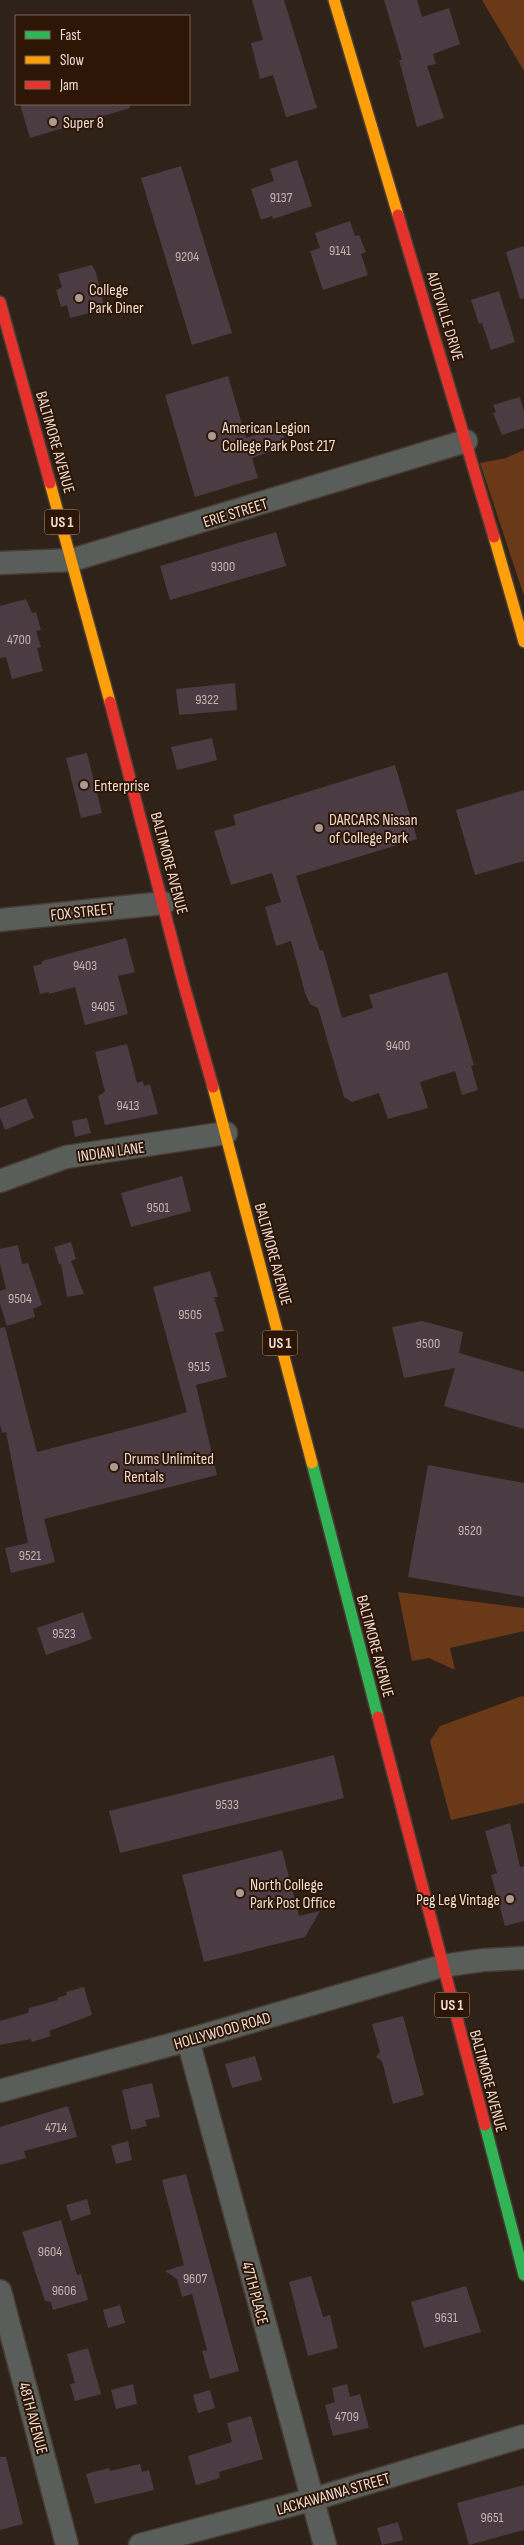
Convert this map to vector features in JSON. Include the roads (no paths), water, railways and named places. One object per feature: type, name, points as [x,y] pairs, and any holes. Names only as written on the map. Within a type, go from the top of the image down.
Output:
[{"type":"main road","name":"AUTOVILLE DRIVE","points":[[334,0],[524,642]]},
{"type":"main road","name":"BALTIMORE AVENUE","points":[[0,302],[72,560],[164,903],[183,982],[226,1133],[524,2275]]},
{"type":"street","name":"ERIE STREET","points":[[0,563],[72,560],[466,441]]},
{"type":"street","name":"FOX STREET","points":[[0,920],[164,903]]},
{"type":"street","name":"INDIAN LANE","points":[[0,1181],[66,1157],[226,1133]]},
{"type":"street","name":"HOLLYWOOD ROAD","points":[[0,2091],[188,2040],[442,1966],[484,1960],[524,1958]]},
{"type":"street","name":"47TH PLACE","points":[[188,2040],[325,2545]]},
{"type":"street","name":"48TH AVENUE","points":[[0,2291],[67,2545]]},
{"type":"street","name":"LACKAWANNA STREET","points":[[140,2545],[314,2499],[524,2436]]},
{"type":"place","name":"Super 8","points":[[53,122]]},
{"type":"place","name":"College Park Diner","points":[[79,298]]},
{"type":"place","name":"American Legion College Park Post 217","points":[[212,436]]},
{"type":"place","name":"Enterprise","points":[[84,785]]},
{"type":"place","name":"DARCARS Nissan of College Park","points":[[319,828]]},
{"type":"place","name":"Drums Unlimited Rentals","points":[[114,1467]]},
{"type":"place","name":"North College Park Post Office","points":[[240,1893]]},
{"type":"place","name":"Peg Leg Vintage","points":[[510,1899]]}]
